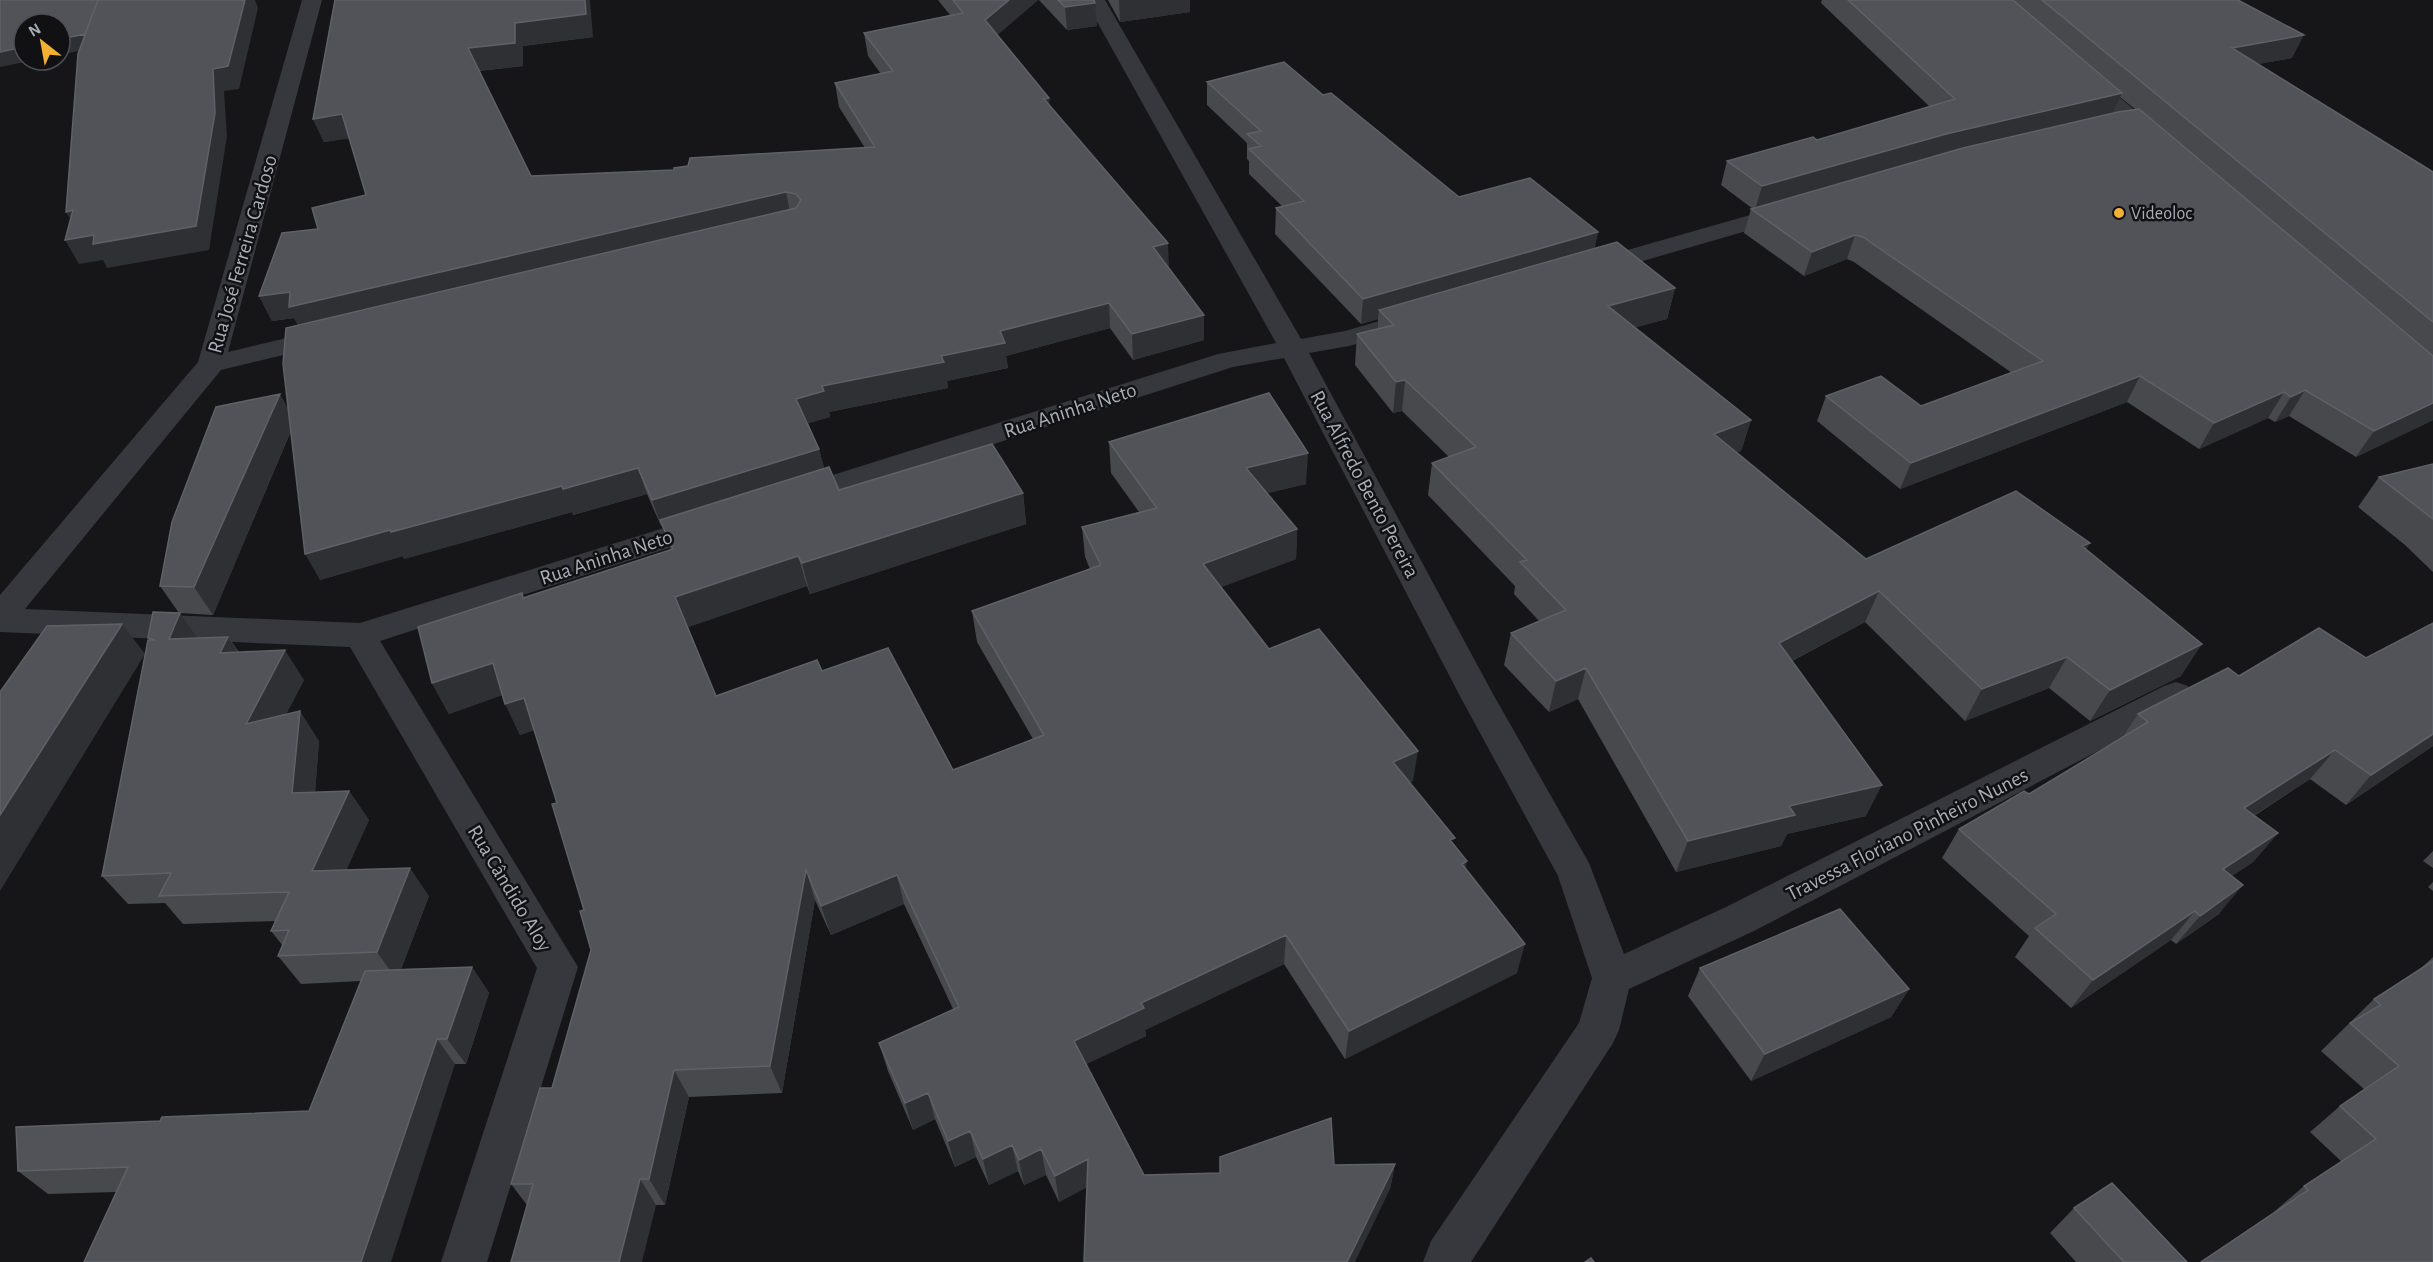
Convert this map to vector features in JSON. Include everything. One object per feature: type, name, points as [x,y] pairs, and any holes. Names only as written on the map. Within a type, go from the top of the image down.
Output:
[{"type":"street","name":"Rua José Ferreira Cardoso","points":[[0,618],[211,364],[312,0]]},
{"type":"street","name":"Rua Alfredo Bento Pereira","points":[[1095,0],[1293,349],[1479,700],[1576,874],[1612,978]]},
{"type":"street","points":[[2063,61],[2171,153]]},
{"type":"street","points":[[2096,128],[2135,122]]},
{"type":"street","points":[[1567,275],[1820,202]]},
{"type":"street","name":"Rua Aninha Neto","points":[[771,505],[1227,360],[1349,338],[1430,315]]},
{"type":"street","points":[[211,364],[350,331]]},
{"type":"street","name":"Rua Aninha Neto","points":[[0,618],[360,635],[737,516]]},
{"type":"street","name":"Rua Cândido Aloy","points":[[360,635],[558,967],[464,1262]]},
{"type":"street","name":"Travessa Floriano Pinheiro Nunes","points":[[1612,978],[1740,919],[2199,684]]},
{"type":"street","points":[[1446,1262],[1447,1257],[1598,1030],[1612,978]]},
{"type":"building","points":[[0,0],[98,0],[85,34],[72,37],[72,12],[12,12],[12,50],[0,52]]},
{"type":"building","points":[[98,0],[245,0],[228,66],[213,69],[215,113],[196,226],[93,244],[94,235],[65,240],[73,210],[66,212],[78,54]]},
{"type":"building","points":[[335,0],[585,0],[586,14],[515,23],[515,43],[468,48],[531,176],[674,170],[674,168],[688,166],[690,158],[875,147],[835,83],[893,71],[864,33],[963,13],[953,0],[1009,0],[985,20],[1049,98],[1044,99],[1168,243],[1153,247],[1204,315],[1132,334],[1109,303],[1000,331],[1005,343],[941,356],[944,362],[822,386],[824,391],[796,399],[819,449],[652,500],[638,468],[391,532],[390,530],[305,554],[283,364],[286,328],[796,208],[801,200],[796,194],[786,192],[289,307],[290,292],[259,296],[282,233],[318,229],[312,208],[366,195],[342,114],[313,119]]},
{"type":"building","points":[[1058,0],[1094,0],[1095,3],[1065,7]]},
{"type":"building","points":[[1848,0],[2013,0],[2122,93],[1946,134],[1762,186],[1727,161],[1813,137],[1817,140],[1955,99]]},
{"type":"building","points":[[2042,0],[2238,0],[2304,35],[2232,48],[2433,172],[2433,322]]},
{"type":"building","points":[[1284,62],[1323,95],[1331,93],[1459,197],[1530,178],[1598,232],[1363,299],[1276,208],[1304,201],[1249,149],[1261,146],[1247,134],[1261,131],[1207,82]]},
{"type":"building","points":[[2139,109],[2433,356],[2433,403],[2374,431],[2305,390],[2291,397],[2284,392],[2214,423],[2140,376],[1911,463],[1826,396],[1881,376],[1921,406],[2043,361],[1863,237],[1855,235],[1812,252],[1751,209],[1963,148]]},
{"type":"building","points":[[1617,242],[1675,288],[1608,306],[1751,420],[1714,434],[1866,559],[2016,491],[2090,543],[2082,546],[2202,644],[2110,690],[2067,657],[1982,689],[1879,591],[1779,643],[1882,785],[1789,806],[1795,815],[1688,841],[1586,668],[1556,681],[1511,633],[1566,610],[1520,562],[1527,560],[1432,463],[1476,447],[1405,380],[1396,382],[1357,334],[1394,325],[1379,310]]},
{"type":"building","points":[[1269,393],[1308,453],[1246,468],[1297,529],[1203,564],[1269,649],[1319,629],[1418,751],[1393,762],[1455,838],[1450,840],[1467,861],[1462,864],[1525,944],[1349,1031],[1286,935],[1141,1003],[1144,1008],[1074,1041],[1144,1175],[1220,1173],[1220,1157],[1331,1118],[1334,1165],[1395,1164],[1347,1262],[1084,1262],[1088,1159],[1055,1176],[1041,1149],[1019,1160],[1012,1145],[983,1159],[970,1131],[948,1141],[928,1093],[905,1103],[879,1043],[959,1007],[897,875],[821,906],[806,870],[770,1066],[674,1070],[649,1179],[640,1179],[619,1262],[511,1262],[533,1184],[511,1184],[540,1088],[552,1088],[591,950],[580,911],[584,910],[552,804],[557,803],[524,698],[505,704],[493,663],[432,683],[418,627],[522,593],[523,598],[673,549],[660,520],[829,467],[839,490],[992,444],[1023,493],[802,563],[798,556],[675,597],[716,696],[817,660],[822,671],[888,648],[953,770],[1044,735],[972,611],[1101,565],[1082,527],[1157,508],[1109,442]]},
{"type":"building","points":[[280,394],[194,587],[160,586],[172,522],[216,407]]},
{"type":"building","points":[[2433,464],[2433,519],[2379,477]]},
{"type":"building","points":[[153,612],[180,613],[169,639],[228,637],[220,653],[285,650],[246,724],[300,711],[292,793],[349,791],[312,871],[410,868],[377,952],[278,956],[289,930],[271,931],[289,892],[159,896],[171,873],[102,876],[148,640],[155,640],[148,638]]},
{"type":"building","points":[[2433,623],[2433,734],[2371,775],[2335,750],[2244,808],[2278,833],[2223,869],[2243,885],[2200,916],[2195,911],[2093,980],[2035,928],[2056,914],[1959,829],[2024,791],[2029,794],[2148,722],[2138,714],[2228,668],[2239,676],[2319,628],[2366,658]]},
{"type":"building","points":[[122,624],[0,815],[0,692],[47,626]]},
{"type":"building","points":[[1840,909],[1909,989],[1765,1054],[1700,968]]},
{"type":"building","points":[[2433,961],[2433,1262],[2201,1262],[2308,1190],[2304,1186],[2376,1139],[2340,1106],[2399,1066],[2350,1023],[2381,1005],[2374,999]]},
{"type":"building","points":[[472,967],[447,1039],[437,1039],[361,1262],[84,1262],[128,1167],[18,1171],[16,1127],[160,1121],[162,1117],[309,1111],[365,971]]},
{"type":"building","points":[[2112,1183],[2187,1262],[2124,1262],[2074,1208]]},
{"type":"place","name":"Videoloc","points":[[2119,213]]}]
